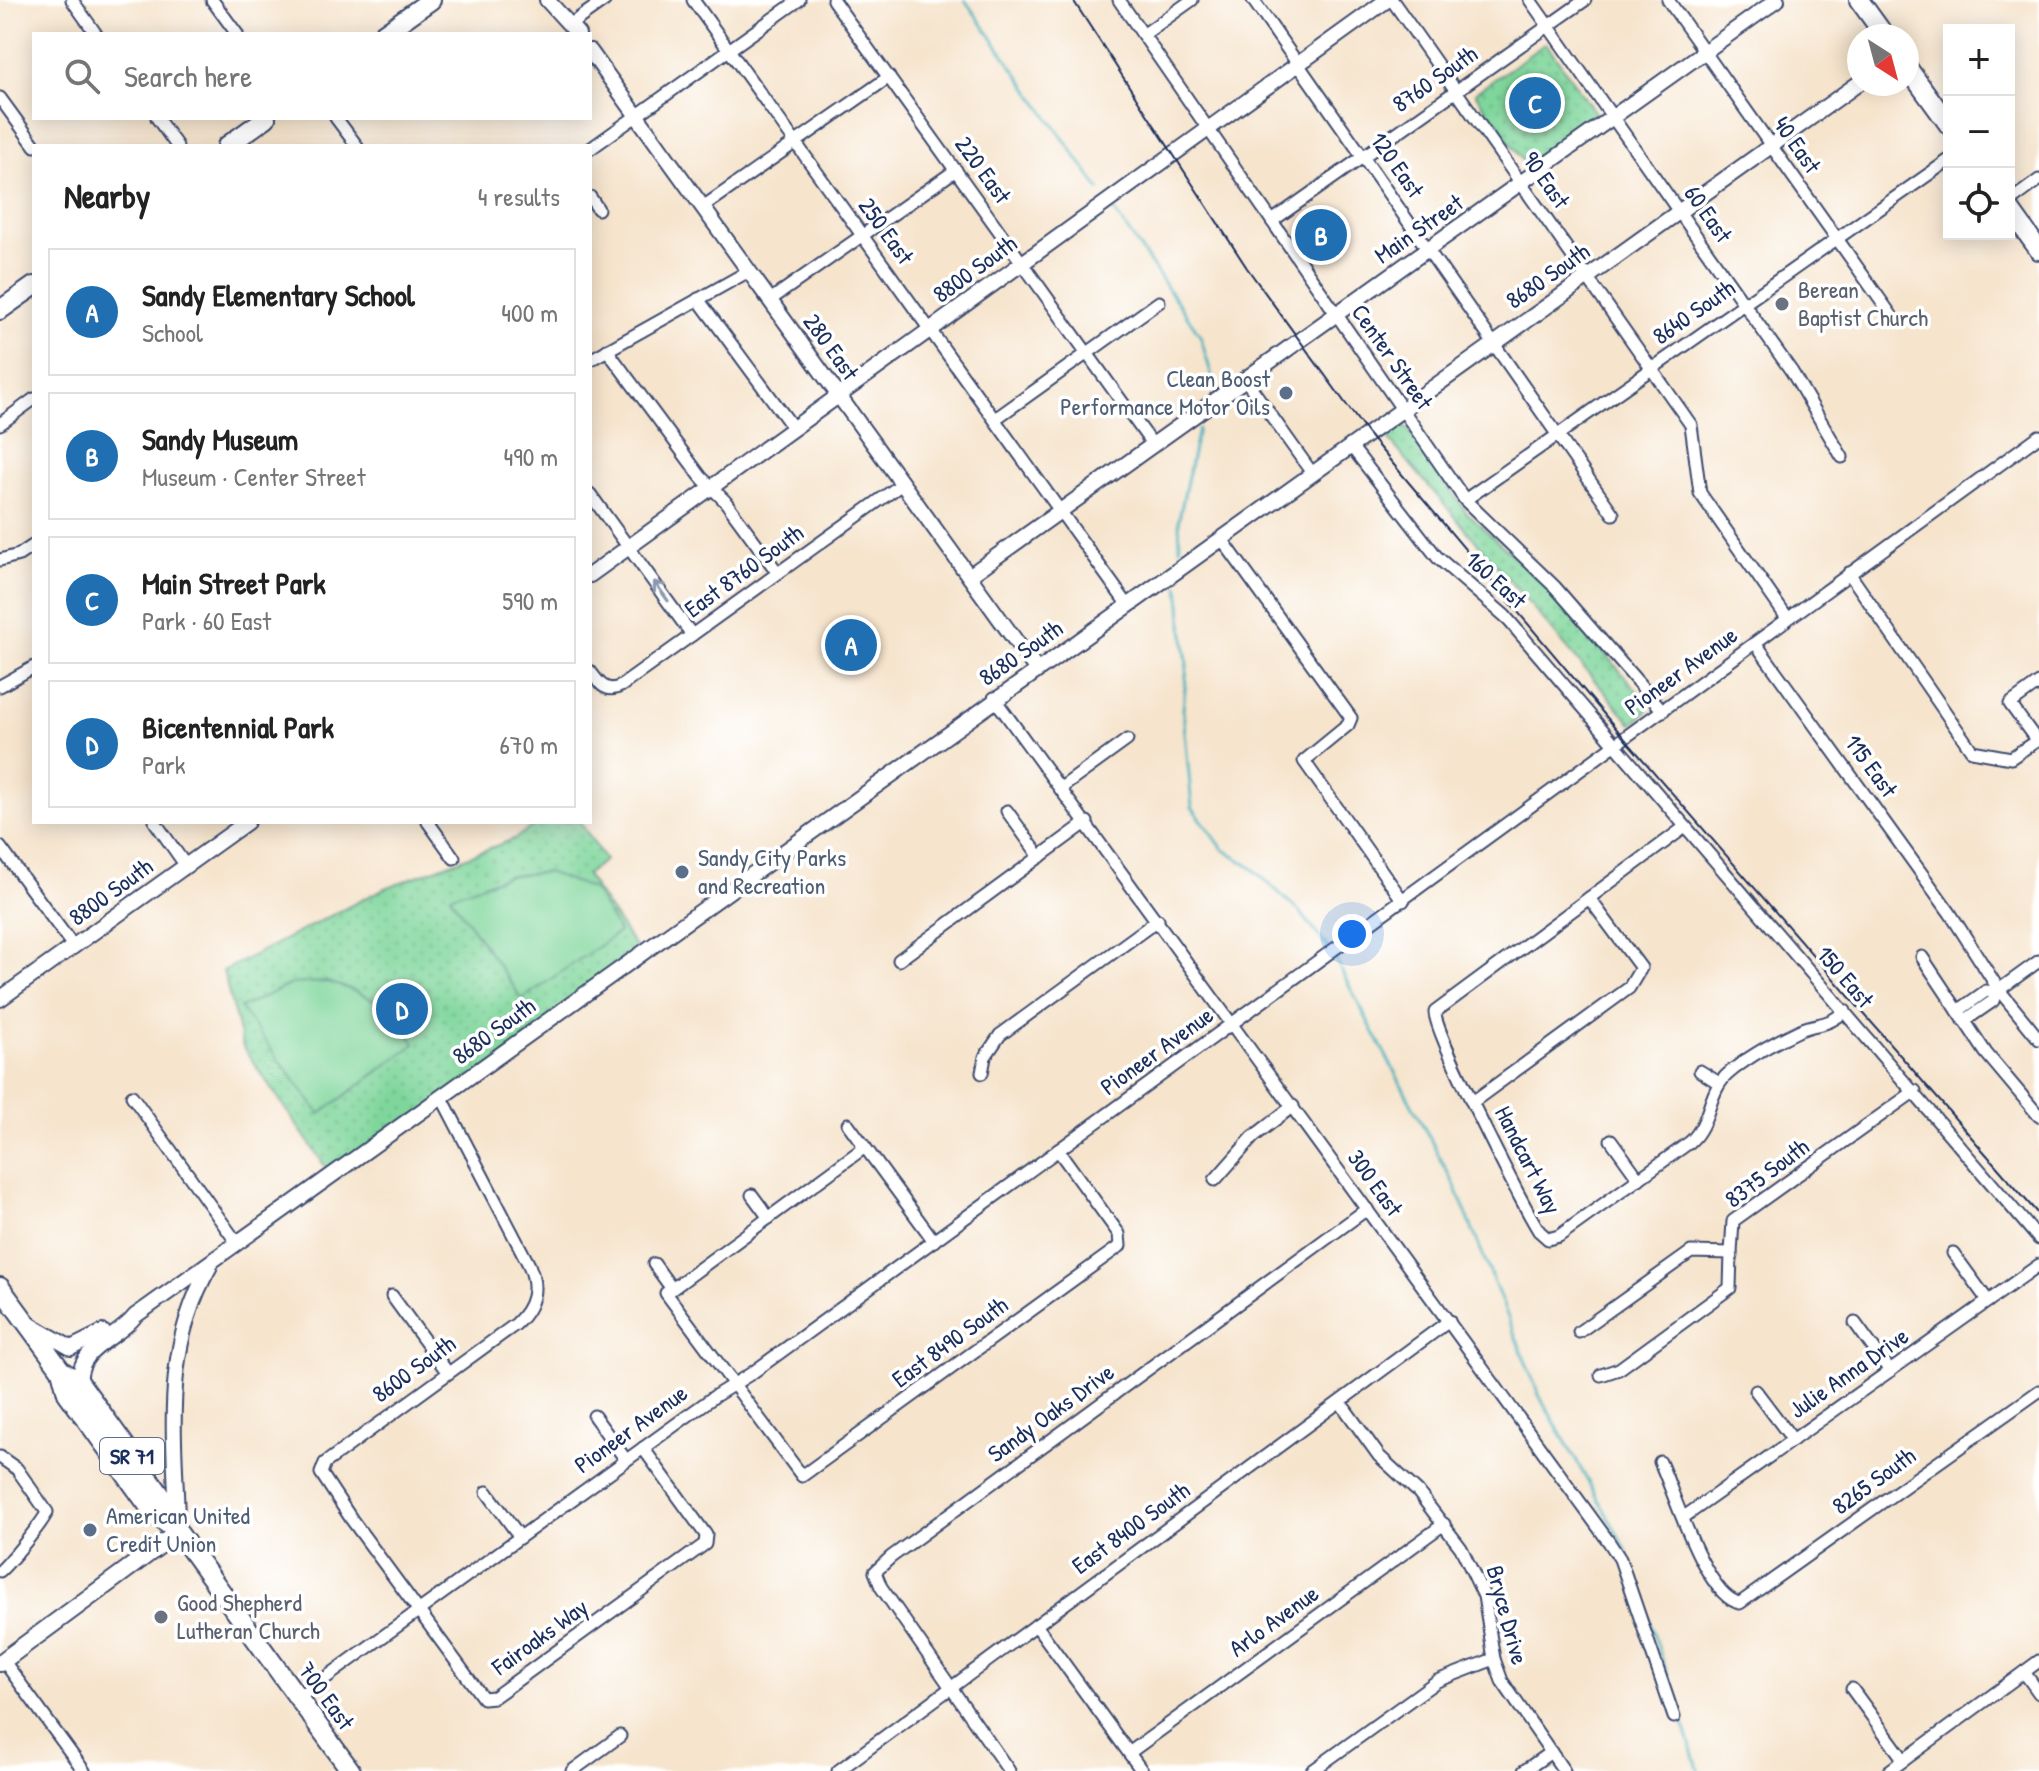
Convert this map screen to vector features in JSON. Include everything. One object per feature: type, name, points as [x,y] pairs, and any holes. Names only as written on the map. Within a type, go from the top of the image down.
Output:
[{"type":"main road","points":[[386,32],[431,0]]},
{"type":"main road","points":[[1859,0],[1876,24]]},
{"type":"main road","points":[[1919,84],[1943,117]]},
{"type":"main road","points":[[230,144],[263,120]]},
{"type":"main road","points":[[2015,214],[2039,250]]},
{"type":"main road","points":[[0,310],[32,292]]},
{"type":"main road","name":"700 East","points":[[0,1287],[61,1370],[80,1383],[168,1505],[178,1532],[351,1771]]},
{"type":"main road","name":"700 East","points":[[61,1370],[67,1393],[146,1504],[178,1532]]},
{"type":"main road","points":[[2,1662],[178,1532]]},
{"type":"street","points":[[72,0],[95,32]]},
{"type":"street","points":[[212,0],[236,32]]},
{"type":"street","points":[[547,0],[574,29],[605,0]]},
{"type":"street","name":"250 East","points":[[693,0],[1127,604]]},
{"type":"street","points":[[592,148],[799,0]]},
{"type":"street","name":"220 East","points":[[833,0],[1153,445]]},
{"type":"street","name":"Center Street","points":[[1119,0],[1465,500],[1555,587],[1663,711]]},
{"type":"street","points":[[1143,35],[1192,0]]},
{"type":"street","name":"120 East","points":[[1253,0],[1613,514]]},
{"type":"street","name":"8800 South","points":[[592,574],[1207,127],[1390,0]]},
{"type":"street","name":"90 East","points":[[1390,0],[1691,425],[1700,493],[1787,618]]},
{"type":"street","name":"60 East","points":[[1530,0],[1792,372],[1842,457]]},
{"type":"street","name":"8760 South","points":[[1272,221],[1585,0]]},
{"type":"street","name":"40 East","points":[[1668,0],[1891,315]]},
{"type":"street","name":"Main Street","points":[[969,576],[1777,0]]},
{"type":"street","name":"280 East","points":[[592,54],[1036,669]]},
{"type":"street","points":[[703,207],[889,77]]},
{"type":"street","name":"8680 South","points":[[135,1316],[994,698],[1847,92]]},
{"type":"street","points":[[0,98],[34,144]]},
{"type":"street","points":[[158,120],[176,144]]},
{"type":"street","points":[[338,120],[356,144]]},
{"type":"street","name":"8640 South","points":[[1465,500],[1943,164]]},
{"type":"street","points":[[770,300],[956,170]]},
{"type":"street","points":[[2015,200],[2039,180]]},
{"type":"street","points":[[592,200],[598,209]]},
{"type":"street","points":[[592,359],[749,271]]},
{"type":"street","points":[[698,299],[794,429]]},
{"type":"street","points":[[995,419],[1159,302]]},
{"type":"street","points":[[607,350],[778,573]]},
{"type":"street","points":[[1245,379],[1312,473]]},
{"type":"street","points":[[0,424],[32,400]]},
{"type":"street","name":"Pioneer Avenue","points":[[298,1698],[934,1241],[2039,436]]},
{"type":"street","name":"160 East","points":[[1350,445],[1437,557],[1505,616],[1615,746]]},
{"type":"street","name":"East 8760 South","points":[[592,673],[609,690],[621,686],[902,484]]},
{"type":"street","points":[[592,497],[692,635]]},
{"type":"street","points":[[1221,538],[1351,718],[1348,725],[1304,761],[1403,901]]},
{"type":"street","points":[[0,560],[19,555],[32,546]]},
{"type":"street","points":[[1849,573],[1972,751],[2011,758],[2038,740],[2010,704],[2039,683]]},
{"type":"street","name":"115 East","points":[[1756,644],[1950,913],[1997,991],[2039,1039]]},
{"type":"street","points":[[0,686],[32,668]]},
{"type":"street","name":"300 East","points":[[994,698],[1233,1022],[1620,1559],[1674,1717]]},
{"type":"street","points":[[1061,788],[1127,740]]},
{"type":"street","name":"150 East","points":[[1615,746],[1915,1091],[2039,1239]]},
{"type":"street","points":[[1007,811],[1040,857]]},
{"type":"street","points":[[899,960],[1087,822]]},
{"type":"street","points":[[156,824],[186,866]]},
{"type":"street","name":"8800 South","points":[[0,999],[244,824]]},
{"type":"street","points":[[429,824],[454,858]]},
{"type":"street","points":[[1474,1101],[1629,988],[1639,976],[1641,968],[1589,898],[1685,827]]},
{"type":"street","points":[[0,847],[73,946]]},
{"type":"street","name":"Handcart Way","points":[[1589,898],[1435,1012],[1436,1026],[1535,1226],[1548,1239],[1564,1233],[1698,1135],[1709,1116],[1719,1083]]},
{"type":"street","points":[[982,1073],[985,1057],[1000,1035],[1158,920]]},
{"type":"street","points":[[1922,957],[1996,1066],[2039,1116]]},
{"type":"street","points":[[1961,1016],[1993,1001],[1997,991],[2039,961]]},
{"type":"street","points":[[1700,1071],[1719,1083],[1735,1068],[1798,1031],[1830,1023],[1845,1011]]},
{"type":"street","name":"8375 South","points":[[1731,1253],[1733,1221],[1915,1091]]},
{"type":"street","points":[[132,1096],[237,1243]]},
{"type":"street","name":"8600 South","points":[[418,1611],[321,1473],[325,1463],[516,1324],[528,1310],[535,1293],[533,1274],[441,1096]]},
{"type":"street","points":[[1215,1180],[1253,1137],[1293,1106]]},
{"type":"street","points":[[848,1124],[934,1241]]},
{"type":"street","points":[[1611,1140],[1639,1179]]},
{"type":"street","points":[[733,1385],[666,1293],[865,1147]]},
{"type":"street","name":"East 8490 South","points":[[733,1385],[802,1476],[1104,1257],[1121,1241],[1058,1150]]},
{"type":"street","points":[[752,1195],[769,1218]]},
{"type":"street","name":"Sandy Oaks Drive","points":[[952,1688],[881,1587],[875,1572],[879,1567],[1367,1209]]},
{"type":"street","points":[[1579,1332],[1691,1252],[1731,1253],[1730,1288],[1619,1369],[1601,1375]]},
{"type":"street","points":[[1953,1253],[1988,1301]]},
{"type":"street","points":[[178,1532],[174,1427],[176,1354],[186,1313],[212,1263]]},
{"type":"street","points":[[654,1264],[672,1289]]},
{"type":"street","name":"Julie Anna Drive","points":[[1684,1517],[2039,1265]]},
{"type":"street","points":[[392,1296],[448,1373]]},
{"type":"street","points":[[24,1320],[63,1346],[74,1348],[122,1319],[135,1316]]},
{"type":"street","points":[[80,1383],[80,1369],[86,1356],[127,1327],[135,1316]]},
{"type":"street","name":"East 8400 South","points":[[845,1769],[1449,1321]]},
{"type":"street","points":[[1855,1323],[1890,1371]]},
{"type":"street","points":[[1756,1391],[1793,1440]]},
{"type":"street","name":"8265 South","points":[[1684,1517],[1710,1576],[1724,1595],[1734,1602],[1750,1598],[2039,1391]]},
{"type":"street","name":"Bryce Drive","points":[[1340,1402],[1379,1456],[1418,1492],[1444,1524],[1477,1578],[1489,1614],[1494,1659],[1513,1700],[1564,1771]]},
{"type":"street","points":[[594,1416],[626,1460]]},
{"type":"street","name":"Fairoaks Way","points":[[418,1611],[488,1700],[707,1540],[643,1448]]},
{"type":"street","points":[[0,1457],[17,1469],[43,1502],[46,1516],[0,1571]]},
{"type":"street","points":[[1660,1462],[1684,1517]]},
{"type":"street","points":[[487,1492],[520,1537]]},
{"type":"street","name":"Arlo Avenue","points":[[1129,1753],[1444,1524]]},
{"type":"street","points":[[1036,1625],[1142,1771]]},
{"type":"street","points":[[1312,1771],[1437,1681],[1494,1659]]},
{"type":"street","points":[[1889,1771],[2039,1661]]},
{"type":"street","points":[[2,1662],[84,1771]]},
{"type":"street","points":[[2024,1672],[2039,1693]]},
{"type":"street","points":[[952,1688],[1009,1771]]},
{"type":"street","points":[[1852,1689],[1904,1760]]},
{"type":"street","points":[[572,1771],[620,1736]]},
{"type":"street","points":[[1524,1771],[1551,1752]]},
{"type":"green space","points":[[1546,43],[1596,114],[1525,164],[1475,93]]},
{"type":"green space","points":[[1397,425],[1407,428],[1467,513],[1548,588],[1641,695],[1648,706],[1646,713],[1632,724],[1386,436]]},
{"type":"green space","points":[[536,824],[581,824],[605,860],[586,875],[642,957],[334,1179],[243,1047],[223,971],[383,889],[514,839]]},
{"type":"green space","points":[[547,872],[593,889],[619,932],[522,999],[450,896],[507,876]]},
{"type":"green space","points":[[327,982],[378,1003],[398,1020],[415,1044],[320,1114],[240,1008],[291,984]]},
{"type":"waterway","points":[[965,0],[1100,190]]},
{"type":"waterway","points":[[1113,209],[1200,335],[1212,377]]},
{"type":"waterway","points":[[1180,548],[1179,519],[1198,429]]},
{"type":"waterway","points":[[1179,586],[1187,665],[1183,710],[1192,807],[1223,849],[1252,868],[1301,913],[1329,949]]},
{"type":"waterway","points":[[1333,955],[1456,1188],[1539,1395],[1625,1547],[1699,1771]]},
{"type":"tram line","points":[[1073,0],[1247,268],[1367,433],[1625,739],[2039,1215]]},
{"type":"place","name":"Main Street Park","points":[[1535,103]]},
{"type":"place","name":"Sandy Museum","points":[[1321,235]]},
{"type":"place","name":"Berean Baptist Church","points":[[1782,304]]},
{"type":"place","name":"Clean Boost Performance Motor Oils","points":[[1286,393]]},
{"type":"place","name":"Sandy Elementary School","points":[[851,645]]},
{"type":"place","name":"Sandy City Parks and Recreation","points":[[682,872]]},
{"type":"place","name":"Bicentennial Park","points":[[402,1009]]},
{"type":"place","name":"American United Credit Union","points":[[90,1530]]},
{"type":"place","name":"Good Shepherd Lutheran Church","points":[[161,1617]]}]
